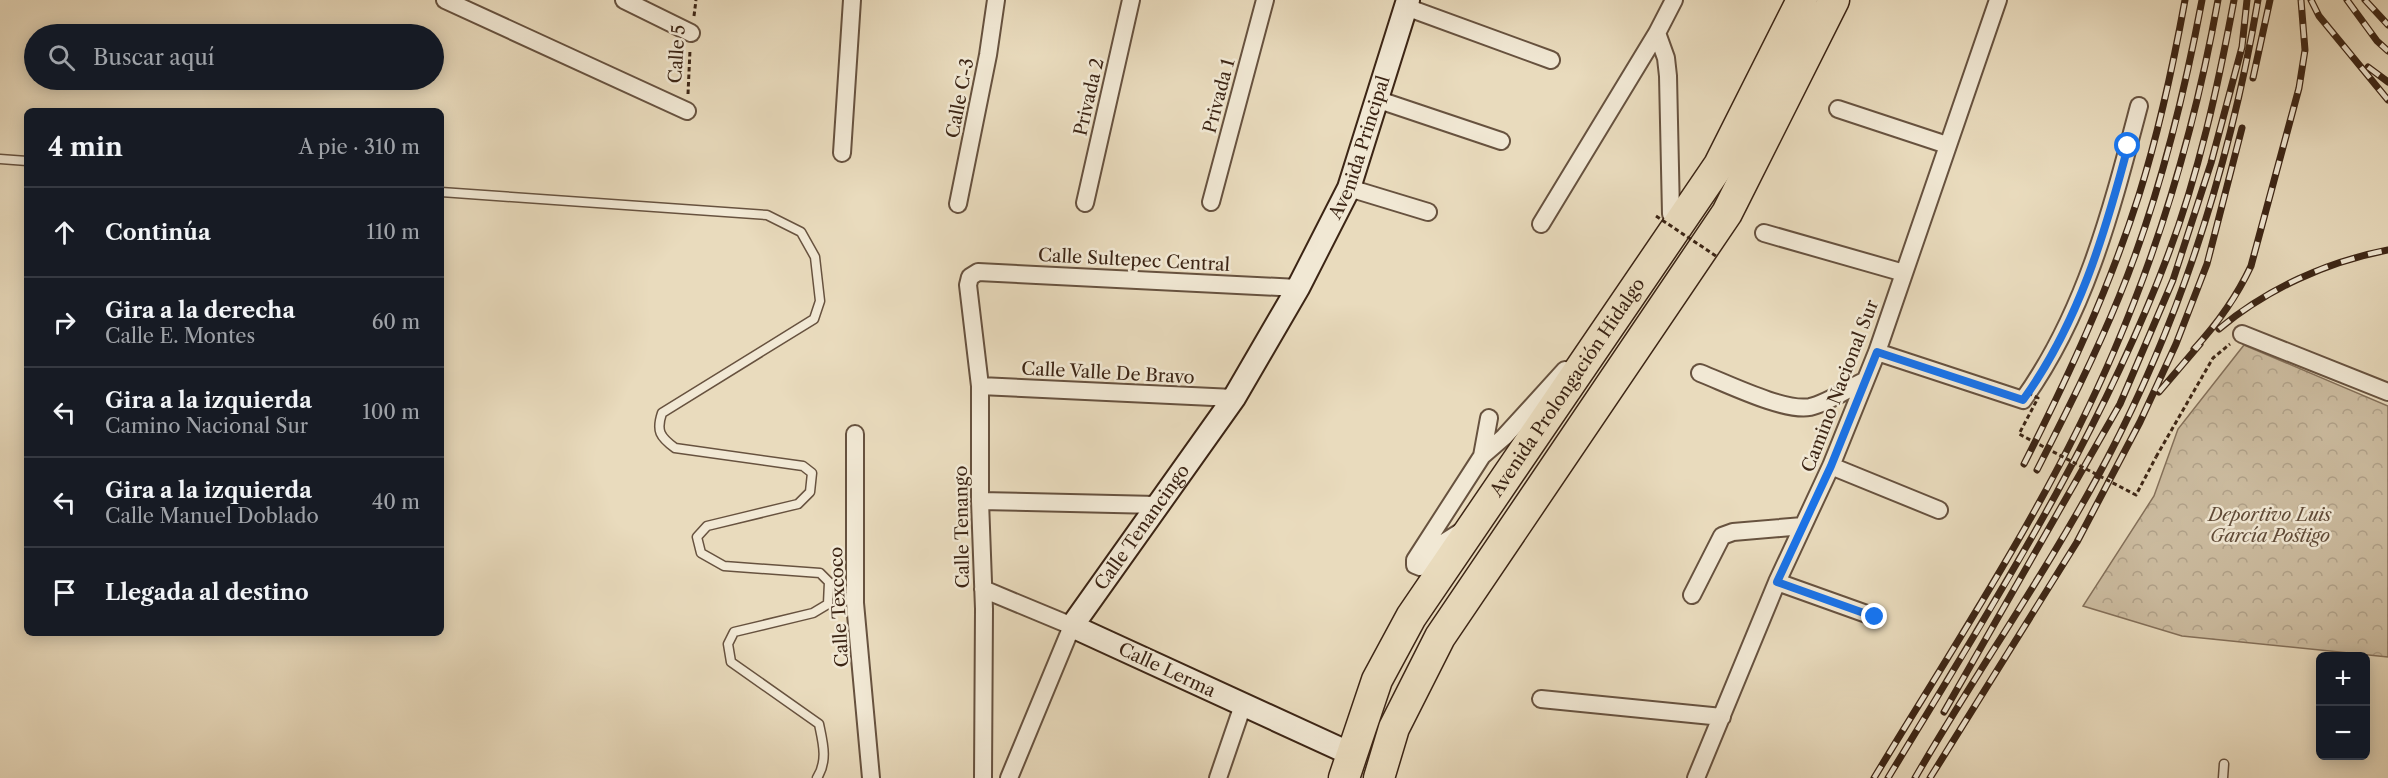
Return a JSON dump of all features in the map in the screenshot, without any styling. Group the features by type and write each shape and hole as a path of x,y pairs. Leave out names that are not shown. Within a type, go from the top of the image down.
{"highway":[{"name":"Avenida Prolongación Hidalgo","path":"1347,766 1377,680 1412,617 1719,165 1802,0"},
{"name":"Avenida Prolongación Hidalgo","path":"1379,778 1394,728 1440,637 1727,213 1834,0"},
{"path":"1377,680 1410,693"}],"street":[{"path":"446,0 687,111"},
{"path":"624,0 691,33"},
{"path":"842,153 852,0"},
{"name":"Calle C-3","path":"958,204 988,55 996,0"},
{"name":"Privada 2","path":"1085,203 1131,0"},
{"name":"Privada 1","path":"1211,202 1265,0"},
{"path":"1541,225 1658,33 1674,0"},
{"path":"1476,524 1443,543 1425,564 1420,567 1415,564 1415,560 1436,525 1482,456 1504,436 1569,366 1664,215 1712,151 1787,0"},
{"name":"Camino Nacional Sur","path":"1696,778 1777,582 1831,466 1877,352 1998,0"},
{"path":"1407,4 1551,60"},
{"name":"Avenida Principal","path":"1298,288 1348,189 1407,4"},
{"path":"1658,33 1666,58 1668,76 1664,215"},
{"path":"1376,99 1500,141"},
{"path":"1877,352 2023,400 2065,332 2092,267 2113,205 2139,106"},
{"path":"1838,109 1947,145"},
{"path":"1348,189 1428,212"},
{"path":"1764,233 1904,273"},
{"name":"Calle Sultepec Central","path":"970,277 978,272 1298,288"},
{"name":"Calle Tenango","path":"970,277 968,285 980,386 983,778"},
{"name":"Calle Tenancingo","path":"1009,778 1072,626 1234,398 1298,288"},
{"path":"2242,334 2388,392"},
{"path":"1700,373 1797,408 1811,407 1864,381"},
{"name":"Calle Valle De Bravo","path":"980,386 1234,398"},
{"path":"1482,456 1489,418"},
{"name":"Calle Texcoco","path":"855,434 855,603 871,778"},
{"path":"1831,466 1939,510"},
{"path":"980,501 1156,505"},
{"path":"1692,595 1722,536 1733,532 1803,526"},
{"path":"1777,582 1875,617"},
{"name":"Calle Lerma","path":"983,589 1072,626 1243,705 1347,766"},
{"path":"1541,699 1722,717"},
{"path":"1218,778 1243,705"}],"lane":[{"path":"0,159 24,161"},
{"path":"444,192 767,215 801,232 815,257 820,301 814,319 662,413 658,427 660,437 675,448 803,466 812,473 810,492 798,504 707,526 697,537 701,554 724,566 820,573 829,582 828,604 813,613 734,632 728,644 731,662 819,724 823,741 824,767 817,778"},
{"path":"2223,778 2224,764"}],"path":[{"name":"Calle 5","path":"687,111 691,33 696,0"},
{"path":"1664,215 1716,256"},
{"path":"2028,393 2038,398 2019,434 2136,495 2213,358 2242,334"}],"green space":[{"name":"Deportivo Luis García Postigo","path":"2244,345 2388,406 2388,657 2370,655 2370,652 2339,652 2182,636 2083,606 2154,496 2178,429"}],"railway":[{"path":"2024,464 2087,332 2127,230 2159,123 2185,0"},
{"path":"2037,470 2100,341 2146,225 2168,151 2202,0"},
{"path":"1874,778 2002,569 2089,407 2114,351 2148,265 2176,179 2199,91 2218,0"},
{"path":"1888,778 2040,523 2076,458 2140,324 2168,255 2189,193 2214,97 2234,0"},
{"path":"1944,712 2120,404 2173,280 2211,163 2242,47 2247,0"},
{"path":"1915,778 2085,500 2134,405 2181,293 2201,236 2234,119 2258,0"},
{"path":"2253,78 2270,0"},
{"path":"2194,349 2226,310 2251,266 2299,88 2305,50 2301,0"},
{"path":"2311,0 2319,16 2388,100"},
{"path":"2347,0 2377,41 2388,51"},
{"path":"2365,0 2388,25"},
{"path":"2368,67 2388,82"},
{"path":"1930,778 2077,542 2140,422 2176,344 2207,264 2242,128"},
{"path":"2219,329 2257,301 2298,279 2342,262 2388,250"},
{"path":"2159,392 2200,344"}],"route":[{"path":"1875,617 1777,582 1831,466 1877,352 2023,400 2065,332 2092,267 2113,205 2128,146"}]}
